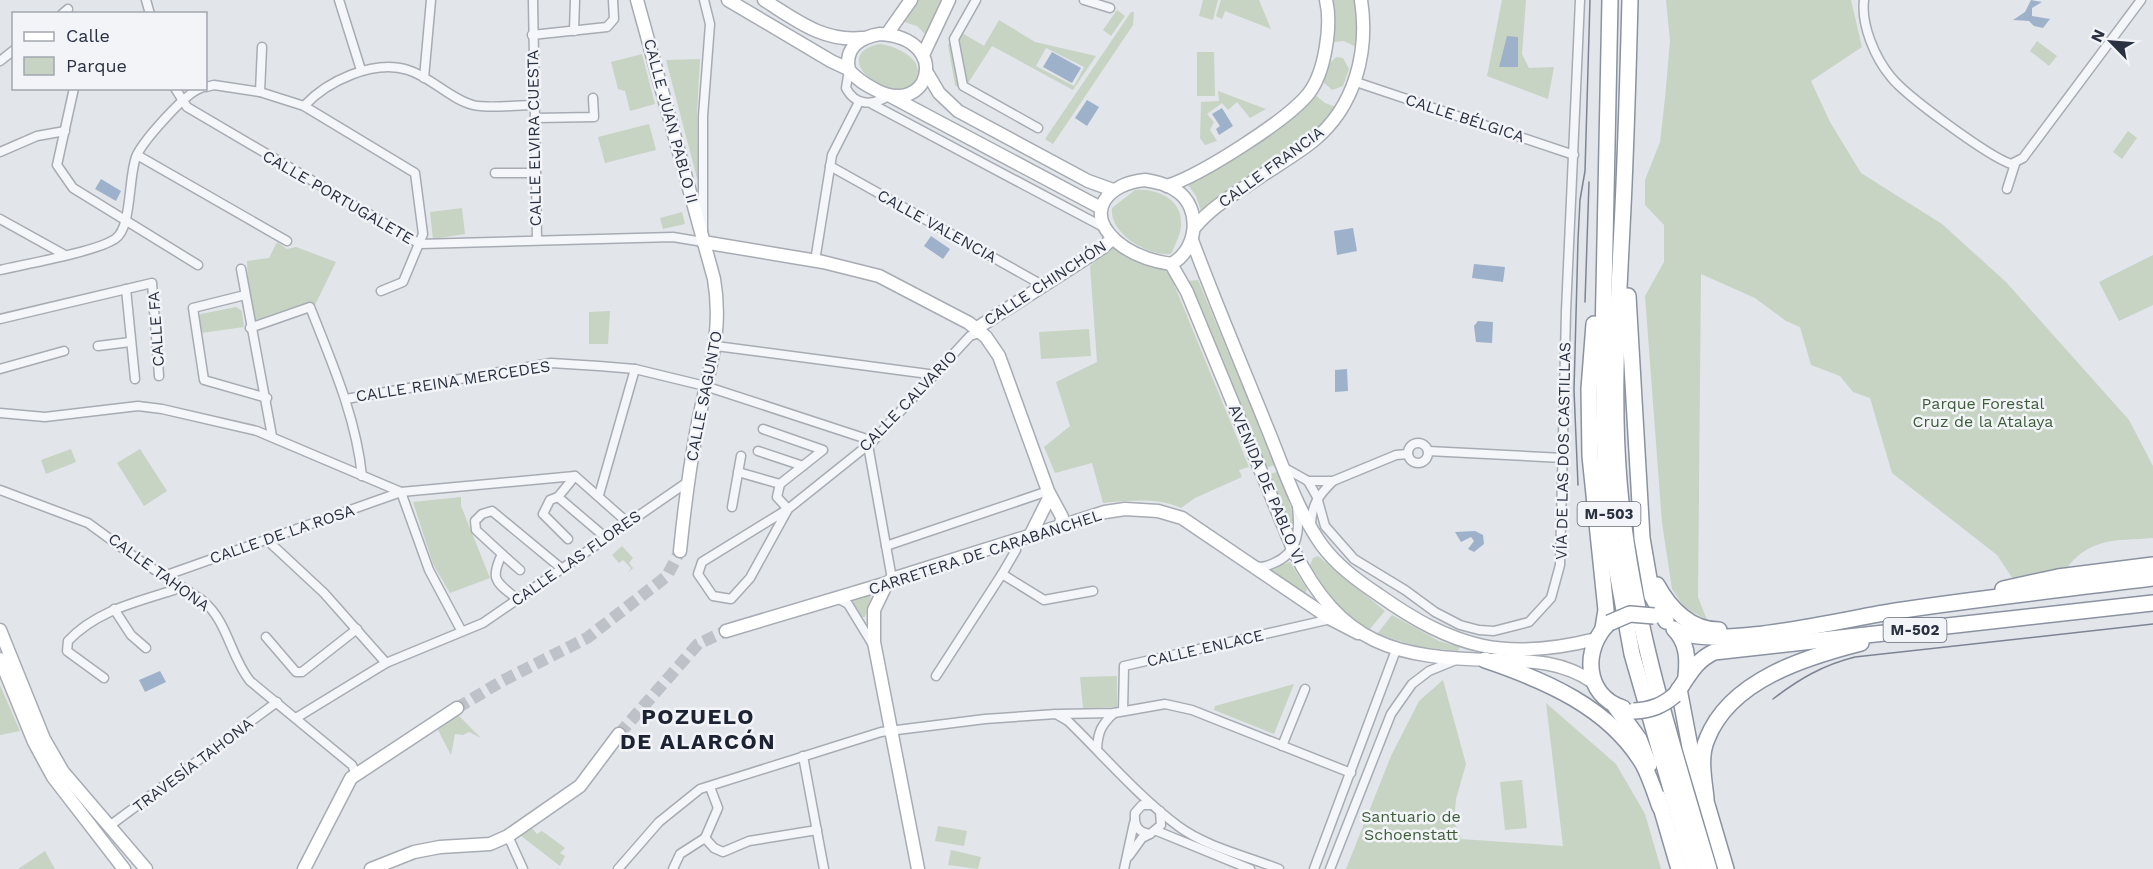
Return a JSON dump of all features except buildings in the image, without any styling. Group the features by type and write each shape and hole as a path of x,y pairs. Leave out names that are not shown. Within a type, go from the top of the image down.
{"highway":[{"name":"M-503","path":"1610,0 1602,409 1611,539 1632,654 1694,869"},
{"name":"M-503","path":"1630,0 1616,409 1625,532 1647,651 1709,869"},
{"name":"M-503","path":"1602,630 1606,610 1590,456 1588,389 1606,148"},
{"name":"M-503","path":"1625,164 1629,331 1644,550 1652,596 1665,623"},
{"name":"M-503","path":"1644,550 1653,577 1665,600 1680,615 1697,626 1714,630 1773,632"},
{"name":"M-502","path":"1897,611 2058,577 2153,565"},
{"name":"M-502","path":"1602,630 1630,614 1665,623 1691,637 1711,638 1773,632 1897,611 2153,578"},
{"name":"M-502","path":"1615,706 1634,711 1656,708 1680,687 1702,658 1729,649 2153,603"},
{"name":"M-502","path":"1706,798 1702,764 1705,748 1720,715 1737,697 1786,666 1861,644 1994,622"},
{"path":"1665,623 1684,645 1688,660 1680,687 1683,719 1726,869"},
{"path":"1602,630 1590,652 1593,681 1602,696 1615,706 1639,739 1680,869"},
{"path":"1485,660 1535,677 1571,696 1602,719 1626,742 1643,764 1660,807"}],"street":[{"path":"339,0 361,70"},
{"path":"424,78 431,0"},
{"name":"CALLE ELVIRA CUESTA","path":"533,0 537,240"},
{"path":"574,31 575,0"},
{"path":"532,35 607,27 614,18 613,0"},
{"name":"CALLE JUAN PABLO II","path":"637,0 703,242"},
{"path":"704,0 710,24 703,116 703,242 815,261 879,276 974,330 999,356 1048,495 1052,518 1061,526"},
{"path":"728,0 831,61 849,69 860,81 1101,208"},
{"path":"764,0 813,30 833,38 862,38 887,34 907,40 923,55 926,70 939,93 958,111 1088,181 1113,190"},
{"path":"887,34 911,0"},
{"path":"923,55 949,0"},
{"path":"976,0 954,39 963,86 1038,128"},
{"path":"1084,0 1110,8"},
{"name":"CALLE FRANCIA","path":"1167,186 1197,173 1216,161 1288,113 1310,92 1328,36 1326,0"},
{"name":"CALLE FRANCIA","path":"1195,227 1209,211 1313,140 1334,120 1356,82 1365,28 1361,0"},
{"name":"VÍA DE LAS DOS CASTILLAS","path":"1283,467 1308,482 1317,497 1325,526 1354,559 1448,619 1479,630 1494,631 1529,622 1551,598 1560,565 1566,311 1580,0"},
{"path":"1864,0 1868,34 1891,77 1948,124 1996,157 2015,164"},
{"path":"2007,189 2015,164 2023,158 2141,0"},
{"path":"862,38 850,53 846,88 859,102 872,104 1110,233 1145,258 1171,264 1179,260 1192,240 1195,227 1186,201 1167,186 1145,180 1134,181 1113,190 1103,200 1101,208 1110,233"},
{"path":"260,92 262,47"},
{"path":"0,61 12,52"},
{"path":"304,106 311,98 361,70 388,66 408,70 474,106 533,105"},
{"path":"872,104 891,96 906,96 916,91 926,70"},
{"name":"CALLE BÉLGICA","path":"1356,82 1574,155"},
{"path":"207,87 214,85 260,92 304,106 415,173 423,234 404,282 381,291"},
{"path":"74,90 57,165 72,188 198,265"},
{"name":"CALLE PORTUGALETE","path":"177,90 187,107 420,244 673,237 703,242"},
{"path":"0,270 65,255 114,240 127,223 129,188 137,155 182,100 198,90"},
{"path":"535,118 594,117 593,98"},
{"path":"815,261 830,166 838,139 859,102"},
{"path":"0,152 37,136 65,131"},
{"path":"137,155 287,241"},
{"name":"CALLE VALENCIA","path":"830,166 1044,286"},
{"path":"495,173 536,173"},
{"path":"0,219 65,255"},
{"name":"CALLE CHINCHÓN","path":"974,330 1044,286 1110,233"},
{"name":"AVENIDA DE PABLO VI","path":"1192,240 1295,500 1311,529 1340,566 1362,584 1427,626 1463,641 1488,647 1528,650 1556,649 1602,630"},
{"name":"CALLE SAGUNTO","path":"680,551 705,386 716,346 719,309 714,279 703,242"},
{"name":"AVENIDA DE PABLO VI","path":"1171,264 1187,292 1293,549 1314,587 1358,633 1396,650 1460,659 1548,662 1564,666 1593,681"},
{"path":"241,270 250,328 267,398 272,436"},
{"name":"CALLE FA","path":"126,289 152,283 159,376"},
{"path":"0,319 126,289 135,379"},
{"path":"245,296 193,308 204,380 267,398"},
{"path":"250,328 310,307 346,399 356,435 362,476"},
{"name":"CALLE CALVARIO","path":"788,509 750,578 731,599 713,596 698,574 702,562 788,509 871,443 936,375 974,330"},
{"path":"98,346 130,342"},
{"path":"716,346 936,375"},
{"path":"0,369 64,351"},
{"name":"CALLE REINA MERCEDES","path":"346,399 551,363 635,369 705,386 871,443"},
{"path":"599,495 635,369"},
{"path":"0,413 45,417 152,407 272,436 401,492 575,476 627,522"},
{"path":"763,429 823,450 780,484 777,497 788,509"},
{"path":"1418,442 1425,445 1428,451 1425,460 1419,463 1413,462 1408,454 1409,447 1418,442"},
{"path":"871,443 890,581 878,597 874,610 875,648 893,730 918,869"},
{"path":"1428,451 1563,458"},
{"path":"758,452 803,466"},
{"path":"1308,482 1333,481 1396,455 1408,454"},
{"path":"732,507 741,456"},
{"path":"738,472 780,484"},
{"path":"568,539 543,514 550,500 558,497 575,476"},
{"name":"CALLE LAS FLORES","path":"296,718 386,663 461,630 483,623 689,481"},
{"path":"1311,529 1311,511 1317,497 1333,481"},
{"name":"CALLE TAHONA","path":"0,490 88,523 212,608 241,670 250,681 352,765 356,774"},
{"path":"401,492 429,570 461,630"},
{"name":"CALLE DE LA ROSA","path":"164,576 401,492"},
{"path":"1030,536 1048,495"},
{"path":"886,546 1048,495"},
{"path":"558,497 605,537"},
{"path":"1241,560 1260,568 1287,556 1293,549 1298,536 1295,500"},
{"name":"CARRETERA DE CARABANCHEL","path":"726,631 839,599 1105,512 1125,509 1158,511 1182,518 1331,619 1358,633"},
{"path":"520,570 481,536 474,525 476,518 489,511 495,513 561,568"},
{"path":"266,539 324,593 386,663"},
{"path":"936,676 1002,574 1016,550 1016,541"},
{"path":"502,554 494,577 496,582 517,599"},
{"path":"1002,574 1044,600 1093,591"},
{"path":"104,678 67,651 66,646 75,633 114,609 174,590"},
{"path":"839,599 848,603 875,648"},
{"path":"114,609 131,635 146,648"},
{"name":"CALLE ENLACE","path":"1118,712 1124,666 1331,619"},
{"path":"266,637 296,672 302,672 357,629"},
{"path":"0,630 44,739 63,772 146,869"},
{"path":"1314,869 1396,650"},
{"path":"0,659 34,742 53,777 124,869"},
{"path":"1329,869 1391,714 1412,684 1429,670 1460,659"},
{"path":"1281,746 1305,689"},
{"name":"TRAVESÍA TAHONA","path":"108,827 277,702"},
{"path":"618,869 659,822 693,794 803,756 893,730 1056,714 1118,712 1165,704 1183,708 1351,773"},
{"path":"304,869 348,783 356,774 457,708"},
{"path":"1097,749 1098,732 1102,724 1118,712"},
{"path":"1056,714 1068,721 1152,805 1178,826 1199,838 1279,869"},
{"path":"370,869 414,852 440,847 459,848 490,844 512,834 580,786 619,734"},
{"path":"803,756 824,869"},
{"path":"673,869 680,854 705,838 718,808 710,787"},
{"path":"1125,867 1135,813 1142,806 1152,805"},
{"path":"1125,867 1142,838 1153,832 1163,818 1160,811"},
{"path":"1134,823 1137,829 1153,832 1250,869"},
{"path":"705,838 714,848 723,852 749,841 817,830"},
{"path":"512,834 523,869"}],"green space":[{"path":"918,0 946,0 927,36 917,26 904,22"},
{"path":"1203,0 1218,0 1213,20 1199,16"},
{"path":"1221,0 1259,0 1271,29 1225,11 1222,19 1216,16"},
{"path":"1332,0 1355,0 1360,24 1358,48 1344,41 1334,42"},
{"path":"1502,0 1526,0 1522,54 1529,68 1554,67 1548,99 1487,76"},
{"name":"Parque Forestal Cruz de la Atalaya","path":"1666,0 1851,0 1862,47 1811,81 1830,122 1861,173 1942,224 2006,282 2129,420 2153,466 2153,538 2104,543 2084,552 2065,570 2013,579 1997,555 1892,473 1870,398 1853,392 1840,376 1811,365 1800,327 1786,321 1755,298 1701,274 1698,597 1707,620 1684,607 1672,589 1662,523 1645,296 1664,262 1664,225 1645,205 1645,180 1660,142 1670,41"},
{"path":"1117,10 1125,16 1111,36 1103,30"},
{"path":"1131,12 1134,12 1133,25 1053,144 1045,139"},
{"path":"999,20 1035,42 1096,56 1073,90 992,46 963,91 955,85 948,45 957,30 984,46","holes":["1046,48 1084,67 1074,86 1036,66"]},
{"path":"2037,41 2057,56 2049,66 2030,51"},
{"path":"879,44 896,48 916,64 918,71 916,79 909,87 897,89 885,87 865,74 860,65 860,57 866,49"},
{"path":"1197,52 1214,52 1215,96 1197,96"},
{"path":"642,54 655,104 630,111 625,91 618,89 611,62"},
{"path":"1336,57 1343,58 1349,69 1343,86 1332,90 1322,81 1327,66"},
{"path":"700,59 697,114 698,182 666,60"},
{"path":"1218,91 1266,109 1250,118 1237,102 1228,110 1222,103 1207,114 1214,122 1210,130 1217,141 1205,145 1200,138 1201,102 1219,101"},
{"path":"1314,94 1325,103 1336,107 1324,122 1292,150 1201,211 1196,196 1188,185 1246,149"},
{"path":"649,124 656,150 605,163 598,137"},
{"path":"2128,131 2137,138 2122,159 2113,152"},
{"path":"1135,190 1158,193 1172,201 1177,207 1181,226 1171,254 1162,254 1141,247 1123,235 1117,226 1112,208"},
{"path":"462,208 465,234 433,239 430,212"},
{"path":"682,212 685,224 663,229 660,218"},
{"path":"277,242 287,249 296,247 336,262 315,305 255,324 246,286 248,283 247,261 269,258"},
{"path":"1116,244 1162,267 1171,277 1249,467 1239,470 1242,477 1195,498 1181,508 1152,501 1103,503 1092,463 1055,473 1044,447 1070,426 1056,382 1097,362 1090,266"},
{"path":"2153,255 2153,305 2119,321 2099,282"},
{"path":"1198,280 1275,465 1265,468 1188,281"},
{"path":"236,307 242,311 244,327 201,333 197,319 201,314"},
{"path":"610,311 608,344 589,344 589,312"},
{"path":"1089,329 1091,356 1041,359 1039,332"},
{"path":"71,449 76,462 46,474 41,460"},
{"path":"140,449 167,491 144,506 117,463"},
{"path":"1279,471 1294,518 1296,540 1268,475"},
{"path":"461,497 461,506 490,578 450,593 433,564 413,502"},
{"path":"622,546 633,558 629,563 633,568 628,573 631,568 623,560 619,563 612,555"},
{"path":"1318,556 1385,611 1369,630 1336,607 1310,565 1313,558"},
{"path":"1290,562 1307,589 1305,594 1268,570"},
{"path":"868,594 871,597 865,617 861,617 852,602 853,598"},
{"path":"1392,615 1439,641 1460,647 1458,651 1420,647 1377,634"},
{"path":"1117,676 1117,707 1083,708 1080,677"},
{"name":"Santuario de Schoenstatt","path":"1443,680 1466,764 1456,799 1454,821 1461,839 1563,846 1546,703 1616,764 1645,814 1661,869 1346,869 1391,756 1419,701"},
{"path":"1294,684 1274,734 1214,710 1215,706"},
{"path":"0,685 20,731 0,735"},
{"path":"458,715 481,738 469,732 463,735 455,734 451,755 438,730"},
{"path":"1522,780 1527,828 1505,830 1500,782"},
{"path":"530,826 537,834 542,831 565,848 560,853 565,856 560,866 520,835"},
{"path":"938,826 967,831 964,846 935,841"},
{"path":"951,850 981,857 978,869 948,865"},
{"path":"45,851 55,869 18,869"}],"water":[{"path":"2031,0 2042,2 2032,8 2032,16 2050,19 2043,28 2034,26 2029,21 2013,20 2025,12"},
{"path":"1507,36 1518,37 1518,67 1499,67"},
{"path":"1052,52 1081,68 1072,83 1043,67"},
{"path":"1087,100 1099,107 1087,126 1075,118"},
{"path":"1222,108 1233,126 1219,135 1216,129 1220,126 1212,114"},
{"path":"101,179 121,191 116,201 95,189"},
{"path":"1353,228 1357,251 1337,255 1334,231"},
{"path":"931,236 950,249 943,259 924,246"},
{"path":"1474,264 1505,267 1503,282 1472,278"},
{"path":"1478,321 1493,322 1492,343 1476,342 1474,326"},
{"path":"1347,369 1348,391 1335,392 1335,370"},
{"path":"1475,531 1483,535 1484,544 1474,552 1468,549 1474,541 1471,537 1461,542 1455,532"},
{"path":"160,671 166,682 145,692 139,680"}],"tunnel":[{"path":"457,708 502,681 587,638 667,576 680,551"},
{"path":"619,734 698,644 726,631"}],"tram line":[{"path":"1578,485 1574,390 1578,240 1580,200 1585,171 1590,0"},
{"path":"1585,302 1589,182"},
{"path":"1773,699 1812,674 1832,664 1855,657 2153,624"}],"district":[{"name":"POZUELO DE ALARCÓN","path":"698,728"}]}
